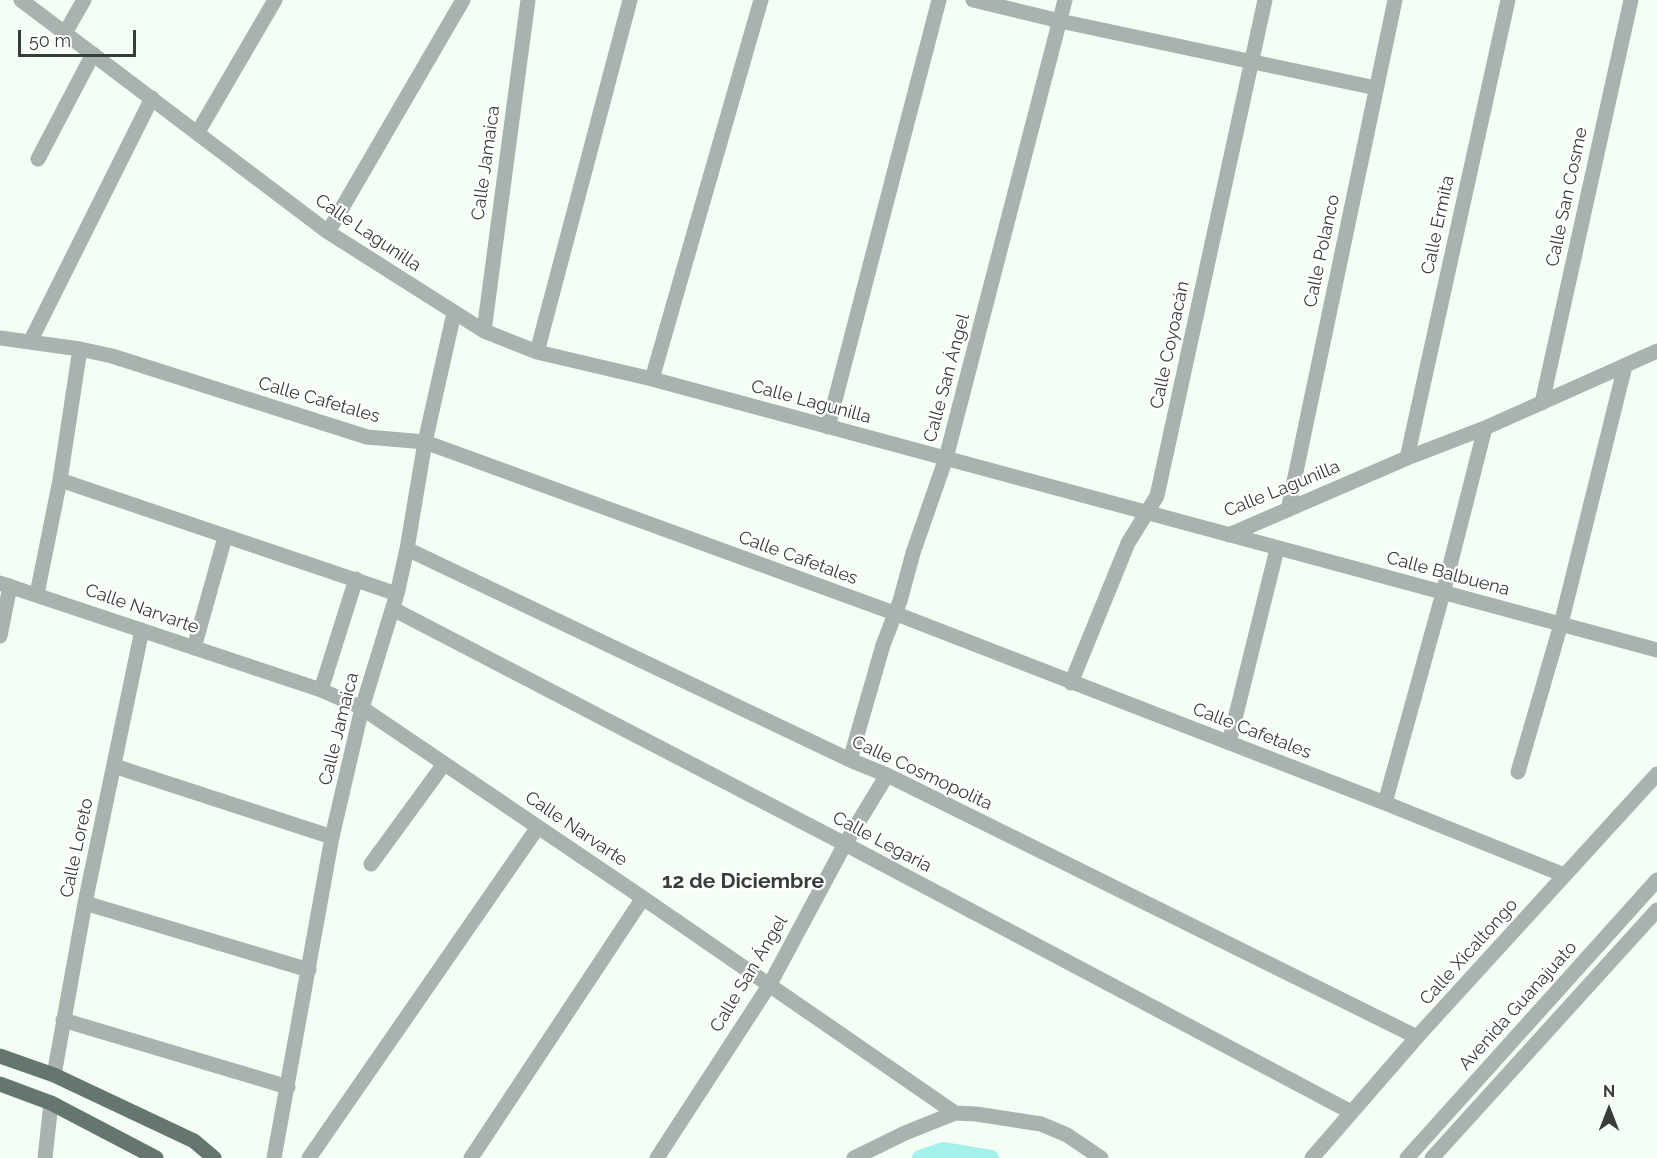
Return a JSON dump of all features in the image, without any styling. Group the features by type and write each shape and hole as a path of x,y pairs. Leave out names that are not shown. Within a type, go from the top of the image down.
{"main road":[{"path":"0,1056 54,1075 194,1141 214,1158"},
{"path":"0,1084 51,1103 156,1158"}],"street":[{"name":"Calle Lagunilla","path":"21,0 328,232 483,331 537,352 651,379 1229,535 1407,458 1485,428 1657,351"},
{"path":"65,33 84,0"},
{"path":"198,132 274,0"},
{"path":"328,232 463,0"},
{"name":"Calle Jamaica","path":"483,331 528,0"},
{"path":"537,352 630,0"},
{"path":"651,379 761,0"},
{"path":"828,427 939,0"},
{"path":"973,0 1060,21 1376,88"},
{"name":"Calle San Ángel","path":"850,760 883,645 900,601 913,553 945,458 1065,0"},
{"name":"Calle Coyoacán","path":"1071,683 1128,543 1157,496 1265,0"},
{"name":"Calle Polanco","path":"1288,510 1395,0"},
{"name":"Calle Ermita","path":"1407,458 1508,0"},
{"name":"Calle San Cosme","path":"1542,403 1631,0"},
{"path":"38,159 93,54"},
{"path":"30,342 152,98"},
{"name":"Calle Jamaica","path":"274,1158 332,837 362,708 395,601 407,549 425,442 454,313"},
{"name":"Calle Cafetales","path":"0,338 80,349 112,356 367,437 425,442 894,613 1385,803 1564,875"},
{"path":"37,594 60,480 80,349"},
{"path":"1518,772 1561,624 1625,366"},
{"path":"1385,803 1443,593 1485,428"},
{"name":"Calle Legaria","path":"60,480 356,579 845,844 1351,1112"},
{"name":"Calle Balbuena","path":"1229,535 1657,650"},
{"path":"194,648 225,537"},
{"name":"Calle Cosmopolita","path":"407,549 887,776 1417,1037"},
{"path":"1229,743 1277,549"},
{"path":"321,690 356,579"},
{"path":"0,636 5,584"},
{"name":"Calle Narvarte","path":"5,584 321,690 362,708 770,984 955,1113"},
{"name":"Calle Loreto","path":"54,1075 85,903 142,630"},
{"path":"371,864 444,764"},
{"path":"114,766 332,837"},
{"name":"Calle Xicaltongo","path":"1312,1158 1417,1037 1657,774"},
{"name":"Calle San Ángel","path":"657,1158 770,984 845,844 887,776"},
{"path":"309,1158 538,827"},
{"name":"Avenida Guanajuato","path":"1407,1158 1657,880"},
{"path":"471,1158 643,898"},
{"path":"85,903 309,970"},
{"path":"1432,1158 1657,910"},
{"path":"63,1020 288,1087"},
{"path":"45,1158 51,1103"},
{"path":"854,1158 905,1133 955,1113 1041,1124 1067,1135 1101,1158"}],"waterway":[{"path":"920,1158 943,1150 991,1158"}],"district":[{"name":"12 de Diciembre","path":"743,882"}]}
